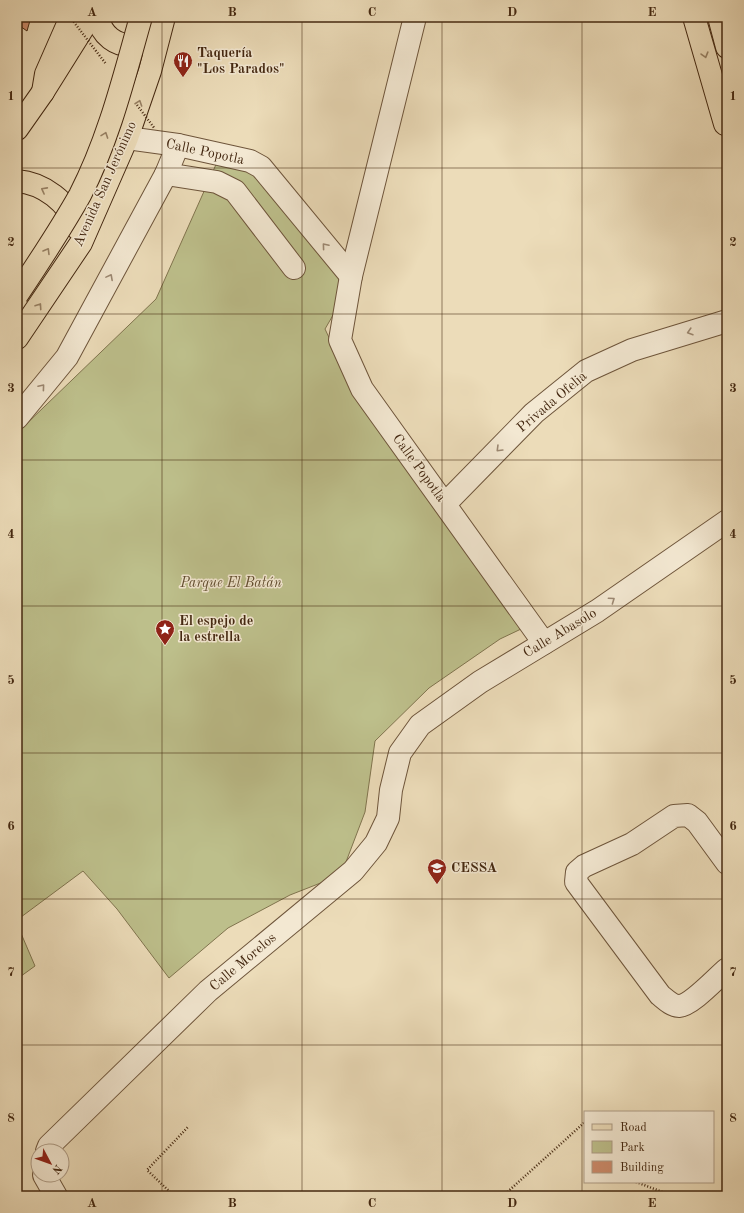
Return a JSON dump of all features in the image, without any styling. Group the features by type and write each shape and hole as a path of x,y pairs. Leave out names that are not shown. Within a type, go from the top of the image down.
{"main road":[{"path":"43,92 46,74 71,17"},
{"path":"17,130 43,92 90,17"},
{"path":"98,17 100,28 115,43 136,45 154,34 164,17"},
{"path":"17,295 58,232 80,194 115,108 141,17"},
{"name":"Avenida San Jerónimo","path":"17,338 81,243 127,138 150,71 164,17"},
{"path":"694,17 727,131"},
{"path":"719,17 727,47"},
{"path":"17,181 26,182 46,190 63,204 75,222 81,243"}],"street":[{"name":"Calle Popotla","path":"415,17 351,276 340,340 362,389 544,643"},
{"name":"Calle Popotla","path":"127,138 178,145 250,161 261,167 351,276"},
{"path":"17,418 67,357 166,174 178,145"},
{"path":"166,174 217,182 235,191 294,268"},
{"name":"Privada Ofelia","path":"445,504 534,413 586,371 632,350 727,321"},
{"name":"Calle Abasolo","path":"400,753 420,725 480,682 597,611 727,521"},
{"name":"Calle Morelos","path":"52,1143 208,991 354,871 376,843 388,818 400,753"},
{"path":"727,863 697,822 688,815 674,816 632,844 584,866 577,872 576,882 660,995 670,1003 679,1006 689,1002 727,969"},
{"path":"49,1183 56,1196"}],"path":[{"path":"503,1196 584,1123"},
{"path":"165,1196 170,1192 147,1170 188,1127"},
{"path":"639,1183 673,1196"}],"green space":[{"name":"Parque El Batán","path":"218,160 257,165 341,267 347,291 325,329 354,391 540,620 500,639 429,688 375,741 365,812 341,875 290,895 228,928 169,978 117,909 83,871 17,920 17,433 156,299"},
{"path":"17,924 35,966 17,979"}],"building":[{"path":"17,17 31,17 27,31 17,24"}],"place":[{"name":"Taquería \"Los Parados\"","path":"183,78"},
{"name":"El espejo de la estrella","path":"165,646"},
{"name":"CESSA","path":"437,885"}]}
